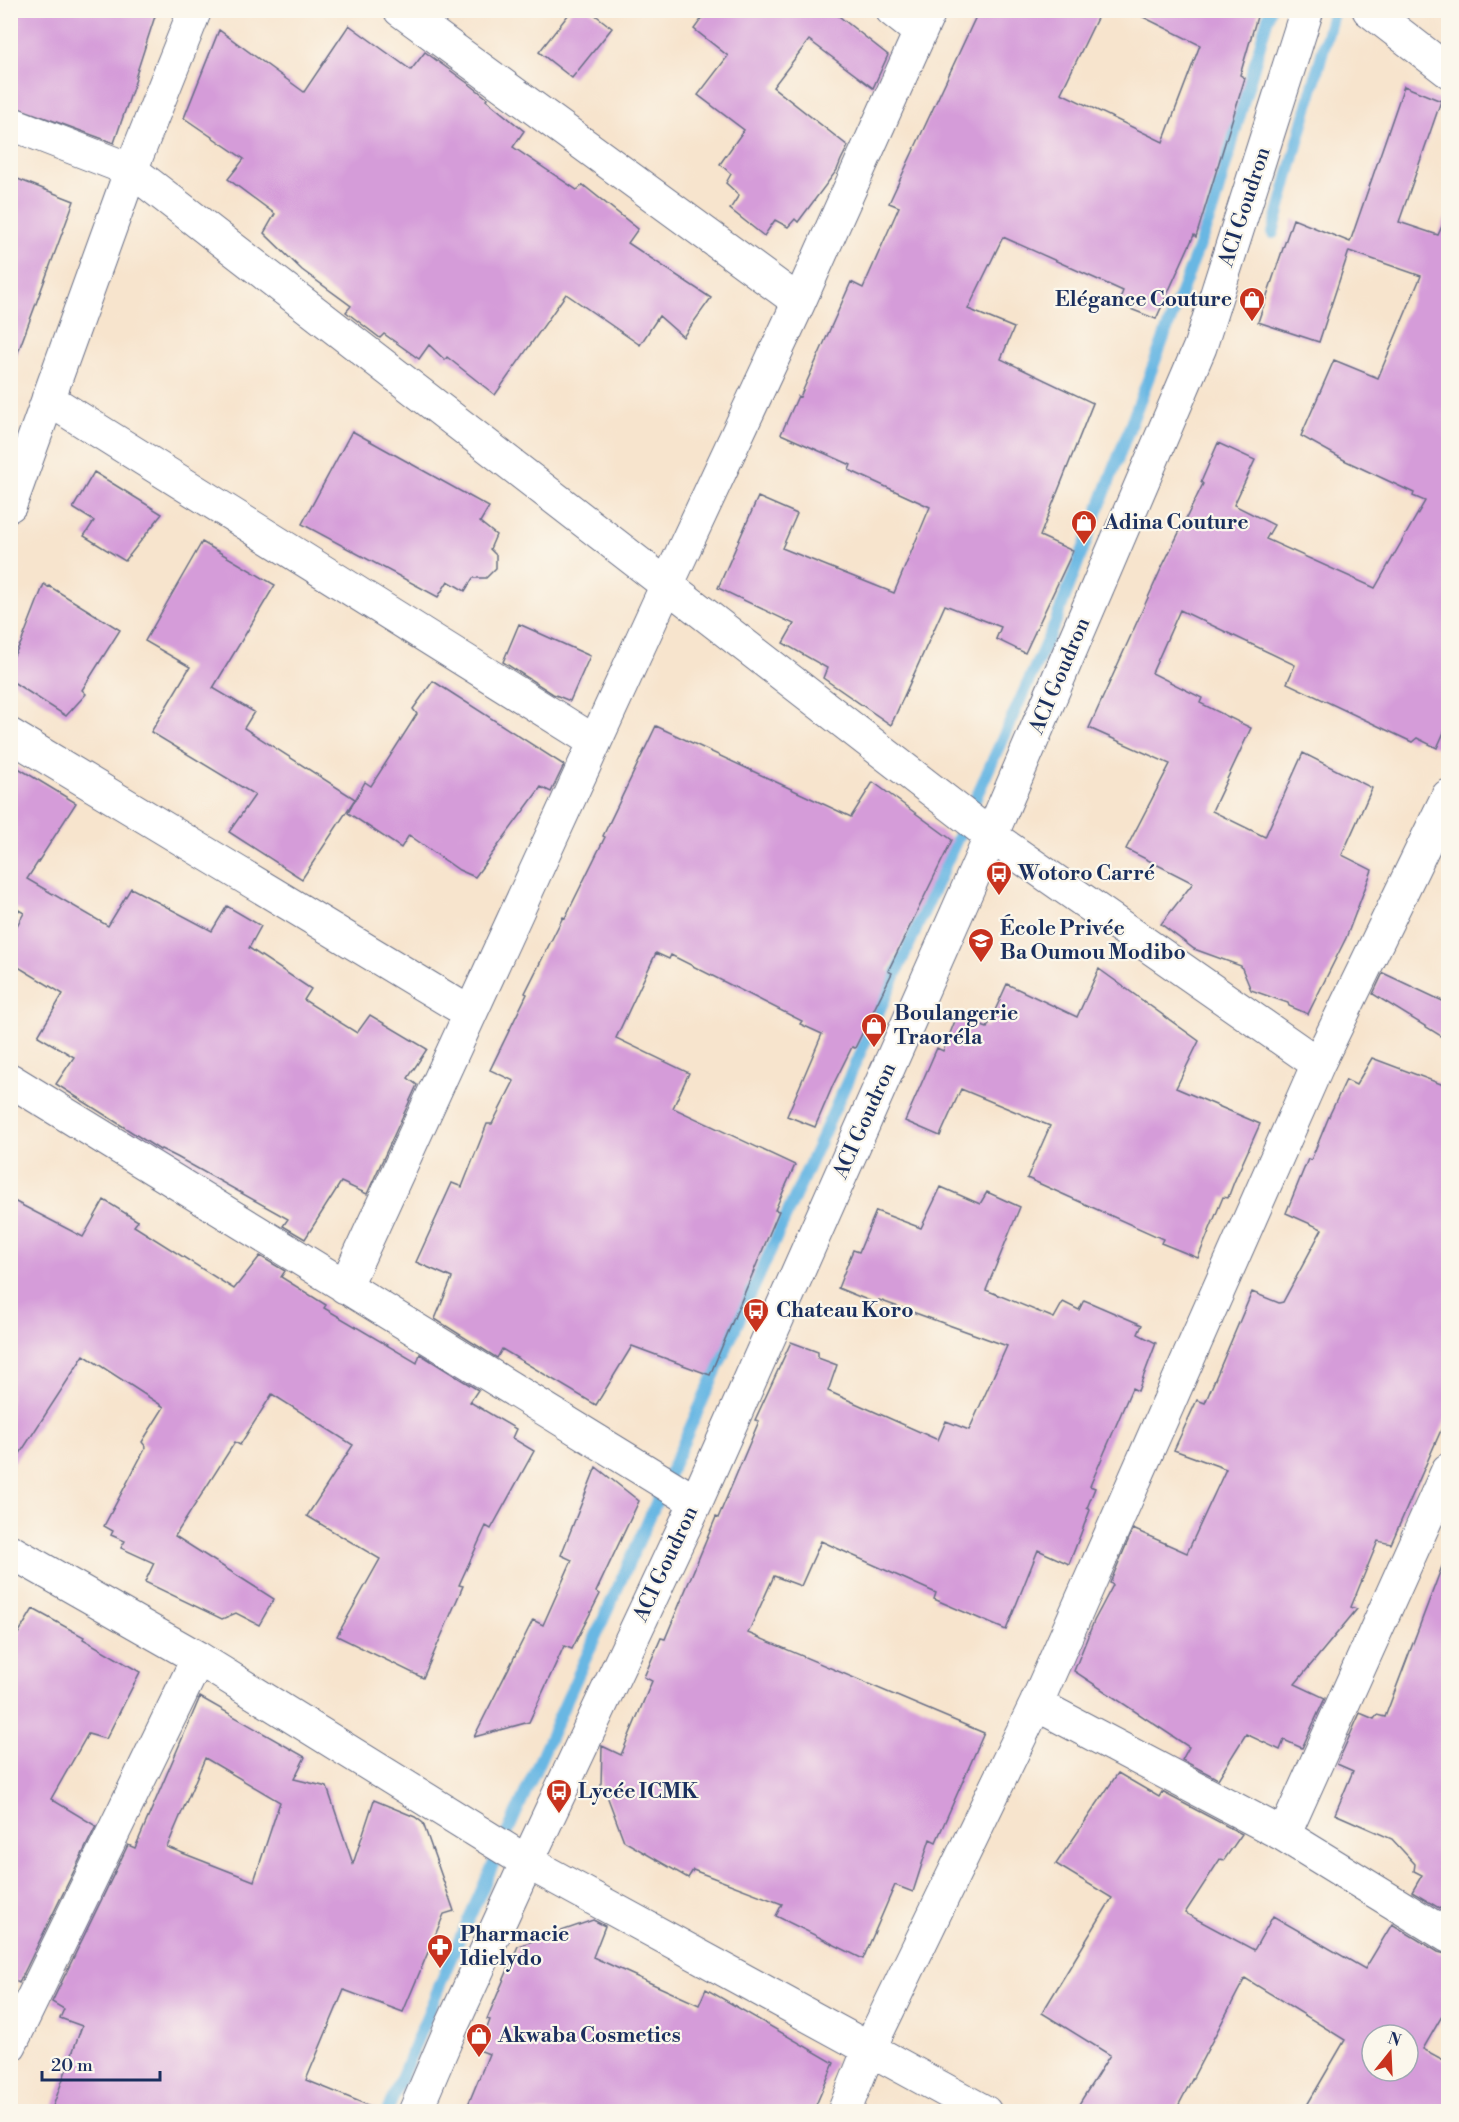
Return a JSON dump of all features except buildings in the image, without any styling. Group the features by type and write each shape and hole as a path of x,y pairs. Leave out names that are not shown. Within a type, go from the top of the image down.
{"street":[{"path":"10,505 131,170 195,10"},
{"path":"400,10 799,302"},
{"path":"345,1287 799,302 925,21 892,10"},
{"name":"ACI Goudron","path":"415,2112 527,1862 696,1502 992,836 1200,347 1307,10"},
{"path":"1369,10 1449,71"},
{"path":"10,123 131,170 992,836 1318,1064"},
{"path":"48,399 595,742"},
{"path":"10,735 471,1013"},
{"path":"844,2112 870,2047 1036,1704 1318,1064 1449,796"},
{"path":"10,1080 696,1502"},
{"path":"1284,1835 1449,1470"},
{"path":"10,1551 198,1658 527,1862 870,2047 985,2112"},
{"path":"13,2029 198,1658"},
{"path":"1036,1704 1284,1835 1449,1936"}],"waterway":[{"path":"387,2112 449,1963 569,1695 1055,623 1213,209 1270,10"},
{"path":"1273,233 1334,10"}],"place":[{"name":"Elégance Couture","path":"1252,323"},
{"name":"Adina Couture","path":"1084,546"},
{"name":"Wotoro Carré","path":"999,897"},
{"name":"École Privée Ba Oumou Modibo","path":"981,964"},
{"name":"Boulangerie Traoréla","path":"874,1049"},
{"name":"Chateau Koro","path":"756,1334"},
{"name":"Lycée ICMK","path":"559,1815"},
{"name":"Pharmacie Idielydo","path":"440,1970"},
{"name":"Akwaba Cosmetics","path":"479,2059"}]}
